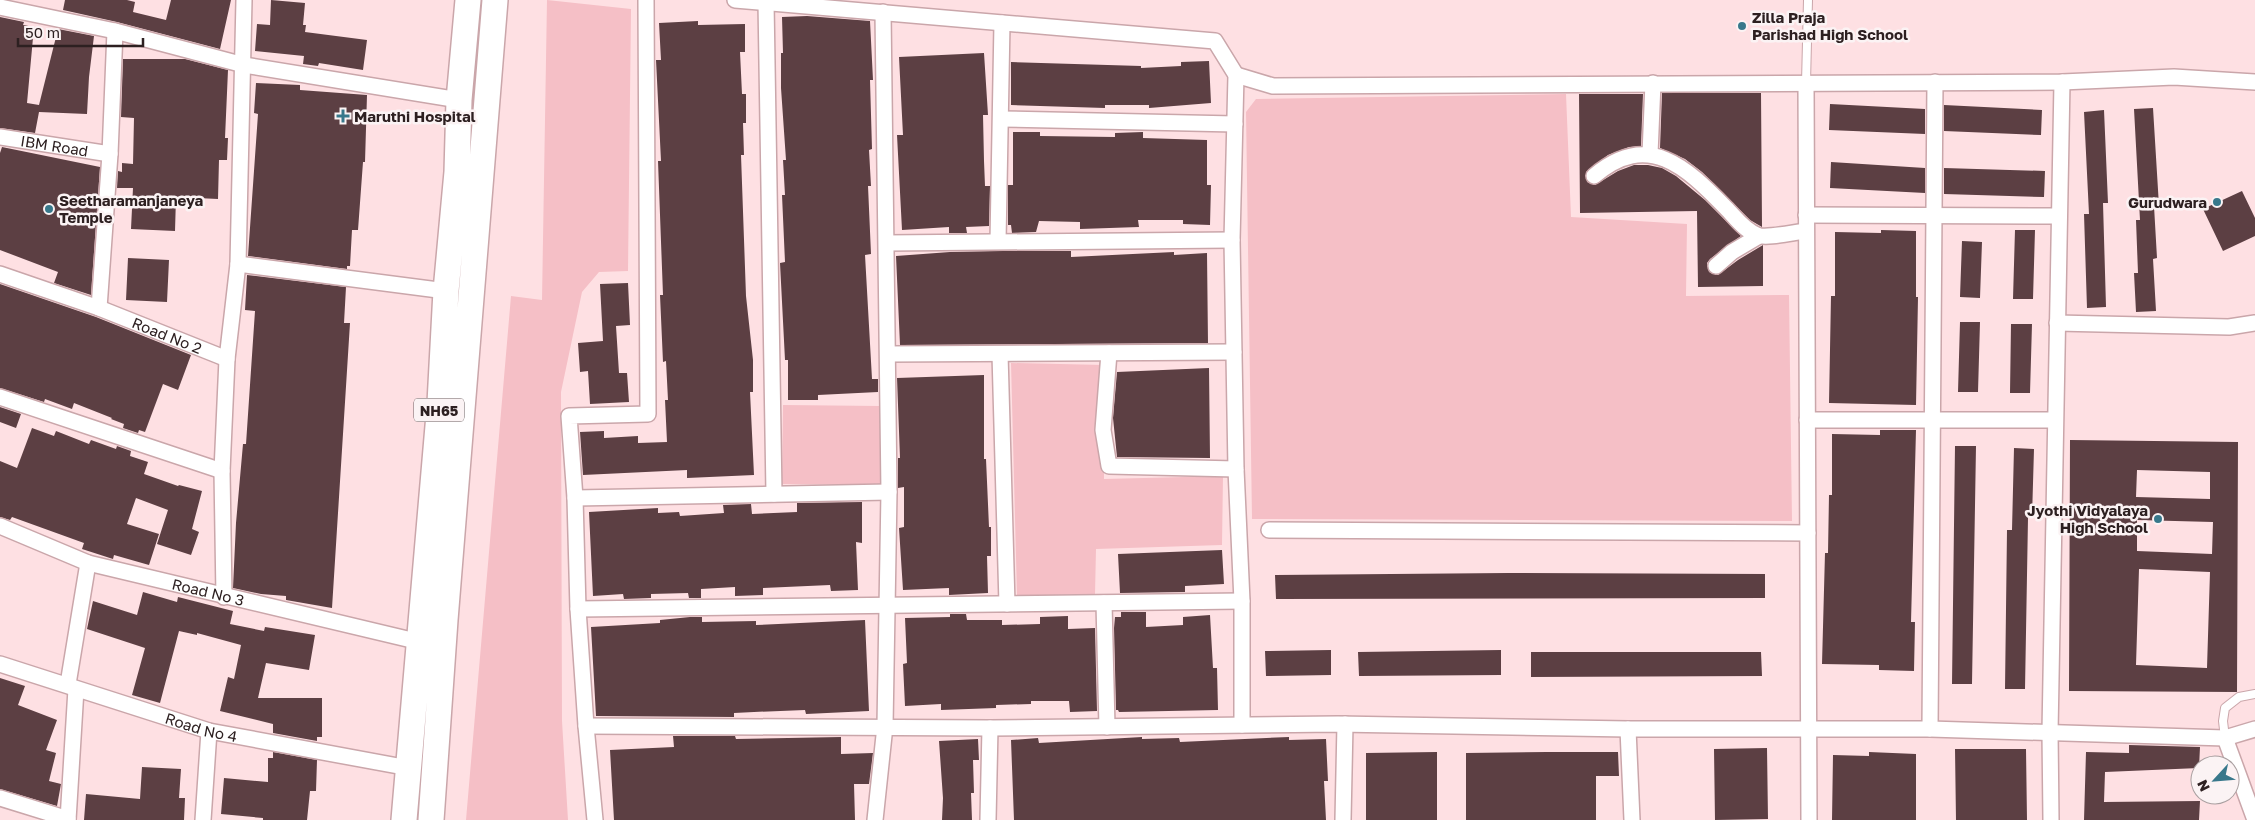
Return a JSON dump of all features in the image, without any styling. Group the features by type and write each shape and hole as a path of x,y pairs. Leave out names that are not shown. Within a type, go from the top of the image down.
{"highway":[{"name":"NH65","path":"451,404 446,291 457,172 459,100 468,0"},
{"name":"NH65","path":"431,820 451,404 496,0"},
{"name":"NH65","path":"404,820 420,642 448,447"}],"street":[{"path":"224,597 222,471 227,360 238,264 244,0"},
{"path":"595,820 578,609 575,498 569,416 648,414 646,0"},
{"path":"735,0 1216,40 1236,75 1232,240 1236,469 1242,601 1242,725"},
{"path":"766,2 774,494"},
{"path":"0,7 115,31 244,65 459,100"},
{"path":"875,820 885,726 888,605 888,354 883,12"},
{"path":"998,241 1002,119 1002,22"},
{"path":"99,308 110,154 115,31"},
{"path":"1236,75 1273,86 2062,82 2174,77 2255,82"},
{"path":"1930,729 1935,82"},
{"path":"2051,820 2050,732 2062,82"},
{"path":"1650,154 1652,83"},
{"path":"1806,83 1807,728 1809,820"},
{"path":"1002,119 1235,124"},
{"name":"IBM Road","path":"0,137 110,154"},
{"path":"1594,176 1621,158 1637,154 1663,157 1696,178 1746,228 1759,236"},
{"path":"1806,216 2059,216"},
{"path":"1716,266 1732,252 1759,236 1806,231"},
{"path":"887,243 1232,240"},
{"path":"238,264 446,291"},
{"name":"Road No 2","path":"0,274 99,308 227,360"},
{"path":"2057,324 2229,326 2255,323"},
{"path":"888,354 1234,352"},
{"path":"1110,353 1103,430 1109,466 1236,469"},
{"path":"1000,354 1007,604"},
{"path":"0,397 222,471"},
{"path":"1807,420 2055,420"},
{"path":"575,498 889,492"},
{"name":"Road No 3","path":"0,526 88,563 224,597 420,642"},
{"path":"1269,530 1808,533"},
{"path":"0,798 68,820 72,687 88,563"},
{"path":"578,609 1242,601"},
{"path":"1104,603 1107,727"},
{"name":"Road No 4","path":"0,664 210,731 409,768"},
{"path":"586,726 990,728 1345,724 1628,729 1930,729 2225,738 2255,729"},
{"path":"1343,820 1345,724"},
{"path":"988,820 990,728"},
{"path":"1628,729 1632,820"},
{"path":"203,820 210,731"},
{"path":"2225,738 2255,820"}],"lane":[{"path":"1806,83 1808,0"},
{"path":"2225,738 2223,721 2225,708 2239,697 2255,694"}],"shaded area":[{"path":"547,0 631,9 628,271 599,272 582,292 561,392 562,721 568,820 466,820 511,296 542,300"},
{"path":"1566,94 1571,217 1687,224 1686,296 1789,295 1792,521 1252,519 1246,112 1256,99"},
{"path":"1011,363 1104,365 1104,479 1223,476 1222,545 1096,549 1095,594 1017,596"},
{"path":"783,405 880,406 880,485 782,484"}],"building":[{"path":"65,0 127,0 135,2 133,12 166,20 171,0 231,0 220,49 63,10"},
{"path":"271,0 305,3 303,25 306,25 305,32 367,40 363,70 319,63 318,66 303,64 304,56 255,51 257,24 270,25"},
{"path":"807,16 870,21 873,80 870,80 872,149 869,150 871,186 868,186 871,254 865,255 872,379 878,379 878,392 818,395 818,400 788,400 788,360 785,360 780,263 785,262 782,195 785,195 783,160 786,160 781,88 781,53 783,53 782,17"},
{"path":"0,17 24,22 23,25 34,27 27,103 39,105 58,29 94,36 87,114 39,112 35,133 0,128"},
{"path":"698,21 698,25 745,24 745,52 740,52 742,94 746,94 746,123 743,123 744,155 741,155 746,296 753,360 753,392 750,392 754,475 687,478 687,470 583,475 580,432 604,431 604,438 638,436 638,443 667,442 665,400 668,400 666,361 663,362 660,295 663,295 658,161 661,161 656,60 661,60 659,23"},
{"path":"984,53 988,115 983,115 984,161 985,186 990,186 989,226 966,227 967,233 949,233 949,227 902,230 897,135 903,135 899,57"},
{"path":"123,59 185,59 228,70 225,138 228,138 227,160 219,160 218,199 176,197 175,231 131,229 133,188 117,188 118,171 122,172 122,163 133,164 134,118 121,117"},
{"path":"1209,61 1211,103 1149,108 1149,105 1105,105 1105,108 1011,105 1011,62 1141,66 1141,68 1181,66 1181,62"},
{"path":"256,83 300,85 300,90 367,95 365,162 363,162 358,230 352,230 350,266 347,266 347,269 248,256 258,114 254,113"},
{"path":"1662,93 1761,93 1762,227 1750,220 1702,172 1685,159 1660,148"},
{"path":"1579,94 1643,94 1641,146 1629,147 1608,155 1586,172 1587,182 1595,185 1618,171 1634,165 1662,168 1676,176 1705,200 1741,236 1710,259 1707,263 1709,272 1718,275 1763,245 1763,286 1698,287 1697,211 1580,213"},
{"path":"1830,104 1925,109 1925,134 1829,130"},
{"path":"1944,105 2042,110 2041,135 1944,131"},
{"path":"2153,108 2159,206 2154,206 2157,258 2153,259 2156,311 2136,312 2134,273 2138,273 2136,220 2140,220 2134,109"},
{"path":"2104,110 2108,203 2103,203 2106,307 2087,308 2084,214 2089,214 2084,112"},
{"path":"1013,132 1040,132 1040,136 1115,137 1115,133 1143,132 1143,138 1207,140 1207,185 1211,185 1210,225 1183,224 1183,220 1138,220 1139,227 1080,229 1080,222 1039,221 1036,232 1012,233 1011,225 1008,225 1008,185 1013,185"},
{"name":"Seetharamanjaneya Temple","path":"2,147 100,167 91,295 54,283 58,272 0,250 0,153"},
{"path":"1831,162 1925,168 1925,193 1830,188"},
{"path":"1944,168 2045,171 2044,197 1944,194"},
{"path":"2242,191 2255,218 2255,236 2223,251 2203,209"},
{"path":"1881,230 1916,231 1916,297 1918,297 1916,405 1829,403 1831,296 1835,296 1835,232 1881,233"},
{"path":"2015,230 2035,230 2033,299 2013,299"},
{"path":"1962,241 1982,242 1980,298 1960,297"},
{"path":"1003,251 1071,251 1071,257 1174,252 1174,255 1207,253 1208,343 900,345 896,256"},
{"path":"128,258 169,260 167,302 126,300"},
{"path":"247,275 346,287 344,323 350,323 332,608 286,600 286,596 261,594 233,588 236,523 243,444 246,444 255,311 245,310"},
{"path":"628,283 630,325 616,326 619,373 627,373 629,402 590,404 588,371 580,372 578,343 603,341 600,284"},
{"path":"0,284 96,317 191,355 178,390 163,384 145,432 139,430 138,433 123,428 124,424 74,403 72,409 45,399 44,402 0,388"},
{"path":"1960,322 1980,322 1978,392 1958,392"},
{"path":"2011,324 2032,324 2030,393 2010,393"},
{"path":"1209,368 1210,458 1117,457 1113,418 1117,372"},
{"path":"984,375 984,459 986,459 989,527 991,527 991,556 987,556 988,593 949,595 949,588 903,590 899,528 904,527 904,487 898,488 898,458 900,458 897,378"},
{"path":"0,407 21,414 16,428 0,422"},
{"path":"32,428 54,436 56,431 89,444 91,440 116,449 117,446 131,451 130,456 148,462 144,474 178,486 202,491 192,529 199,532 191,555 157,544 168,510 136,498 127,524 159,534 149,565 114,555 113,559 82,549 84,543 12,517 10,520 0,517 0,461 17,468"},
{"path":"1880,430 1916,430 1911,622 1915,622 1914,671 1879,670 1879,665 1822,664 1825,553 1828,553 1829,495 1832,495 1832,434 1880,435"},
{"path":"2070,440 2238,442 2237,692 2069,691","holes":["2137,470 2210,472 2210,499 2136,497","2137,520 2213,522 2212,554 2137,551","2139,569 2210,572 2207,668 2136,665"]},
{"path":"1955,446 1976,446 1972,684 1952,684"},
{"path":"2014,448 2034,449 2032,518 2028,518 2025,689 2005,689 2007,530 2012,530"},
{"path":"862,502 862,543 856,542 858,590 831,591 830,585 763,588 763,595 735,596 735,587 701,589 701,598 689,598 688,593 651,594 651,598 624,599 623,594 593,596 589,512 658,508 658,513 679,512 680,516 724,513 723,505 751,504 752,514 797,512 797,503"},
{"path":"1222,550 1224,584 1185,586 1185,592 1120,593 1118,554"},
{"path":"1508,573 1765,574 1765,598 1276,599 1275,575"},
{"path":"143,592 177,602 178,597 233,611 230,624 264,631 265,627 315,635 309,670 266,663 258,698 322,698 322,737 317,737 317,741 273,733 273,724 220,711 228,677 234,679 241,645 197,633 197,635 179,631 160,703 132,695 145,648 87,629 93,601 137,615"},
{"path":"1121,612 1146,612 1146,627 1183,625 1183,617 1210,615 1213,668 1217,668 1218,710 1119,712 1116,710 1114,628 1115,617 1121,617"},
{"path":"950,614 966,614 967,620 1002,620 1002,625 1040,624 1040,617 1068,616 1068,629 1095,628 1097,711 1070,712 1069,701 1031,701 1031,704 996,705 996,708 941,710 941,704 905,706 903,664 907,663 905,618 950,617"},
{"path":"702,617 702,622 756,621 756,625 865,620 869,711 806,714 805,710 754,712 734,713 734,717 596,716 591,627 660,623 660,620"},
{"path":"1331,650 1331,675 1266,676 1265,651"},
{"path":"1501,650 1501,675 1359,676 1358,652"},
{"path":"1531,652 1761,652 1762,676 1531,677"},
{"path":"0,678 25,686 18,705 57,720 46,750 56,753 49,781 61,784 57,806 0,789"},
{"path":"673,736 735,736 736,739 841,737 841,754 873,753 869,784 854,784 855,820 614,820 610,750 674,747"},
{"path":"1142,737 1142,739 1179,738 1180,742 1289,737 1289,740 1326,739 1328,781 1324,781 1326,820 1014,820 1011,740 1038,738 1039,743"},
{"path":"978,739 979,760 973,760 974,793 971,793 972,820 942,820 943,798 939,741"},
{"path":"2129,745 2200,747 2200,755 2190,755 2190,768 2105,772 2104,802 2190,801 2190,805 2200,805 2199,820 2084,820 2086,752 2129,753"},
{"path":"1767,748 1768,819 1715,820 1714,749"},
{"path":"1955,749 2026,749 2027,820 1956,820"},
{"path":"273,752 317,760 316,791 310,791 307,820 263,820 263,818 221,814 224,778 268,782 268,758 273,758"},
{"path":"1437,752 1437,820 1366,820 1366,753"},
{"path":"1618,752 1619,776 1596,776 1596,820 1466,820 1466,753"},
{"path":"1869,752 1916,754 1916,820 1832,820 1833,755 1869,756"},
{"path":"142,767 181,769 179,798 185,798 184,820 84,820 86,794 140,799"}],"place":[{"name":"Zilla Praja Parishad High School","path":"1742,26"},
{"name":"Maruthi Hospital","path":"343,116"},
{"name":"Gurudwara","path":"2217,202"},
{"name":"Seetharamanjaneya Temple","path":"49,209"},
{"name":"Jyothi Vidyalaya High School","path":"2158,519"}]}
